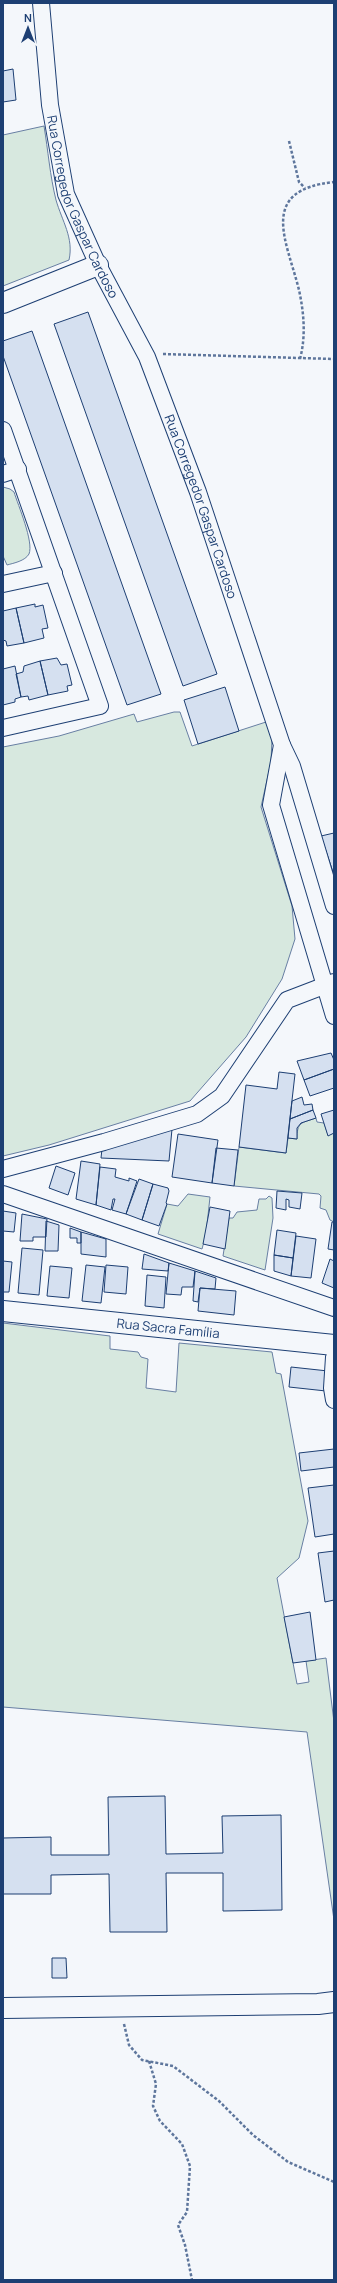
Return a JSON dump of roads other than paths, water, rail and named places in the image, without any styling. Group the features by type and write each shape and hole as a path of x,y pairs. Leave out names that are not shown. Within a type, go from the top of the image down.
{"street":[{"name":"Rua Corregedor Gaspar Cardoso","path":"41,3 50,105 66,194 98,265 147,358 198,492 282,745 271,805 329,984 334,1016"},
{"path":"3,303 98,265"},
{"path":"3,430 10,472 54,573 100,706 3,728"},
{"path":"3,584 54,573"},
{"path":"282,745 292,766 332,888 334,906"},
{"path":"3,1169 104,1142 197,1114 222,1096 287,1000 329,984"},
{"path":"3,1194 334,1308"},
{"name":"Rua Sacra Família","path":"3,1312 334,1345"},
{"path":"334,1357 332,1388 334,1400"},
{"path":"3,2008 318,2004 334,2002"}]}
